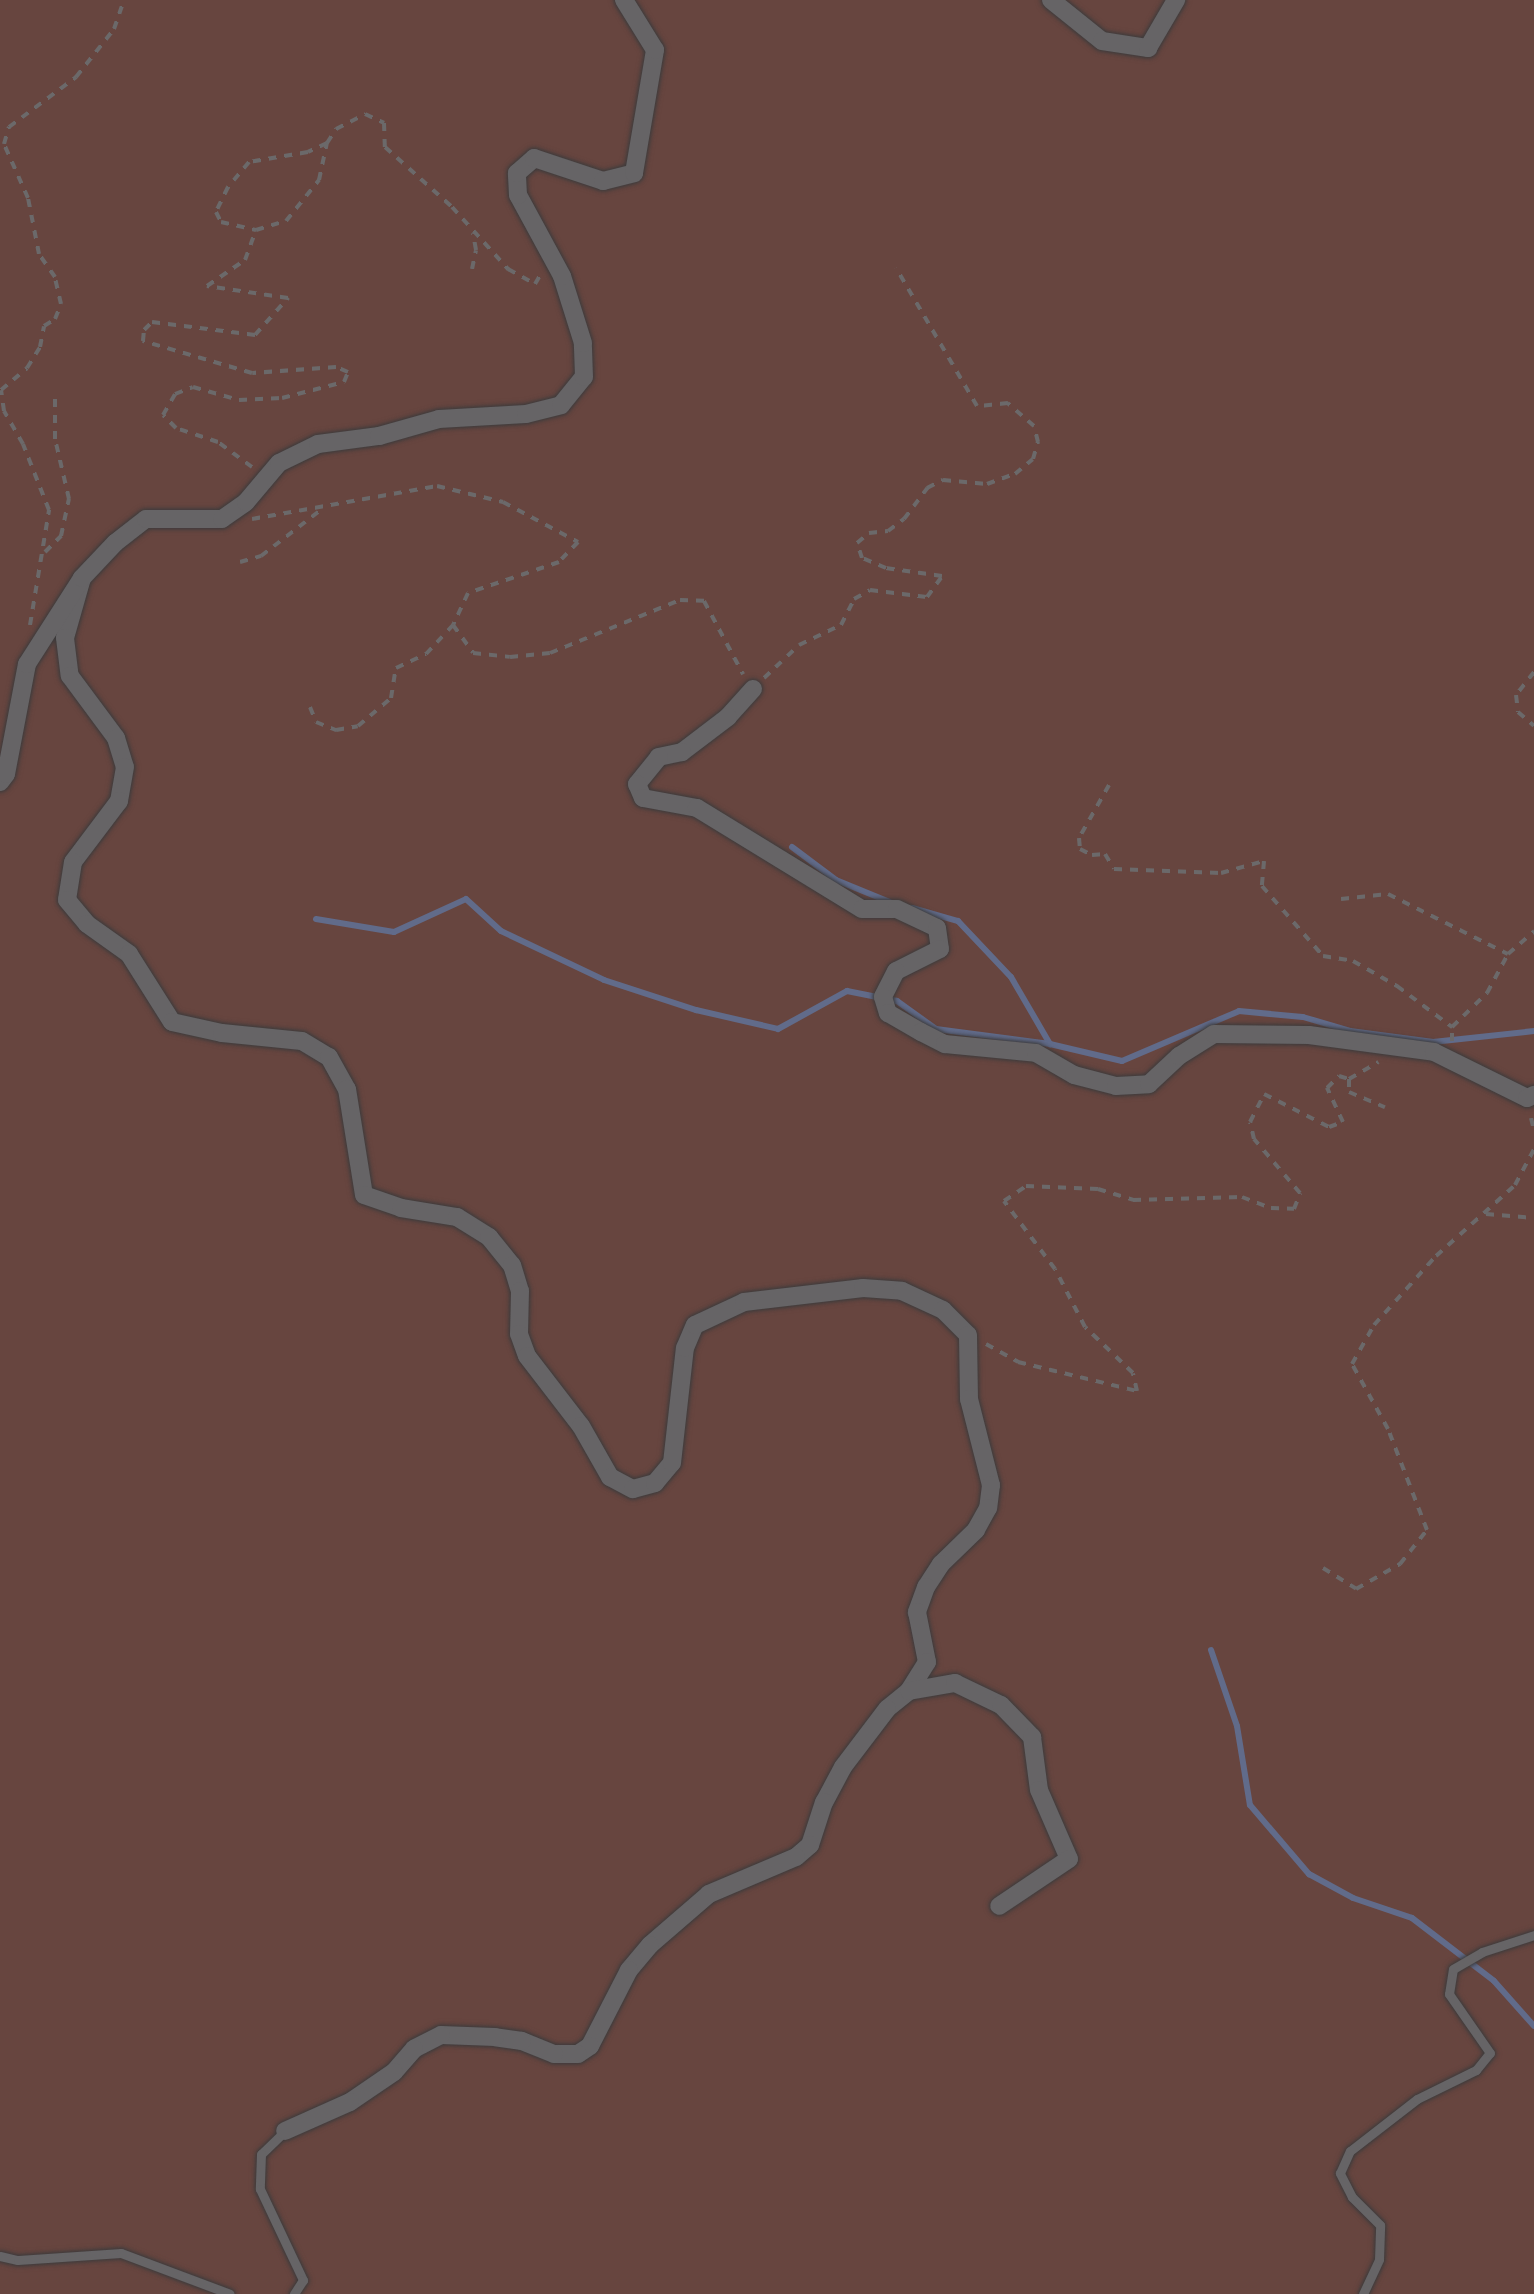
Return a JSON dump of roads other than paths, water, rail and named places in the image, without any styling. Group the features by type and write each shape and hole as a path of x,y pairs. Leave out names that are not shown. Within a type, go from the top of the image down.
{"street":[{"path":"0,782 6,774 27,664 82,578 115,543 146,520 222,518 279,463 318,444 380,436 439,419 526,414 562,405 584,377 583,343 562,276 518,196 517,173 534,158 603,181 634,172 655,50 624,0"},
{"path":"1051,0 1102,41 1148,48 1176,0"},
{"path":"82,578 65,638 70,676 116,738 125,767 119,802 73,862 68,900 87,924 130,954 172,1022 222,1033 302,1041 329,1057 347,1089 364,1195 401,1208 457,1217 489,1237 512,1265 520,1291 519,1334 527,1356 581,1426 610,1477 633,1489 655,1484 672,1463 685,1348 695,1325 744,1302 863,1288 902,1291 943,1310 968,1335 969,1400 991,1485 988,1508 976,1530 941,1564 926,1587 918,1612 926,1662 909,1691 887,1710 843,1767 824,1802 810,1845 796,1857 709,1894 650,1945 629,1970 590,2046 578,2054 554,2054 522,2041 441,2035 414,2049 394,2072 350,2102 285,2131"},
{"path":"753,690 728,716 682,752 658,757 637,784 643,798 697,808 862,909 897,908 936,928 940,949 896,971 883,996 888,1013 945,1044 1036,1053 1074,1075 1116,1086 1149,1084 1179,1056 1214,1034 1309,1035 1404,1047 1452,1060 1527,1098 1534,1095"},
{"path":"909,1691 955,1684 1001,1704 1032,1738 1039,1790 1069,1859 998,1906"}],"lane":[{"path":"1362,2294 1379,2259 1380,2225 1352,2197 1340,2173 1350,2150 1417,2099 1476,2070 1490,2052 1450,1994 1453,1969 1482,1952 1534,1935"},
{"path":"285,2131 260,2154 260,2189 303,2280 294,2294"},
{"path":"0,2256 18,2260 121,2254 230,2294"}],"waterway":[{"path":"792,847 836,880 890,902"},
{"path":"316,919 394,932 466,899 501,931 604,980 696,1010 778,1029 847,991 897,1001 936,1029 1050,1044 1122,1061 1239,1011 1303,1017 1350,1031 1433,1042 1534,1031"},
{"path":"912,908 958,921 1011,977 1050,1044"},
{"path":"1211,1650 1237,1726 1250,1805 1309,1874 1353,1898 1412,1918 1494,1981 1534,2026"}]}
